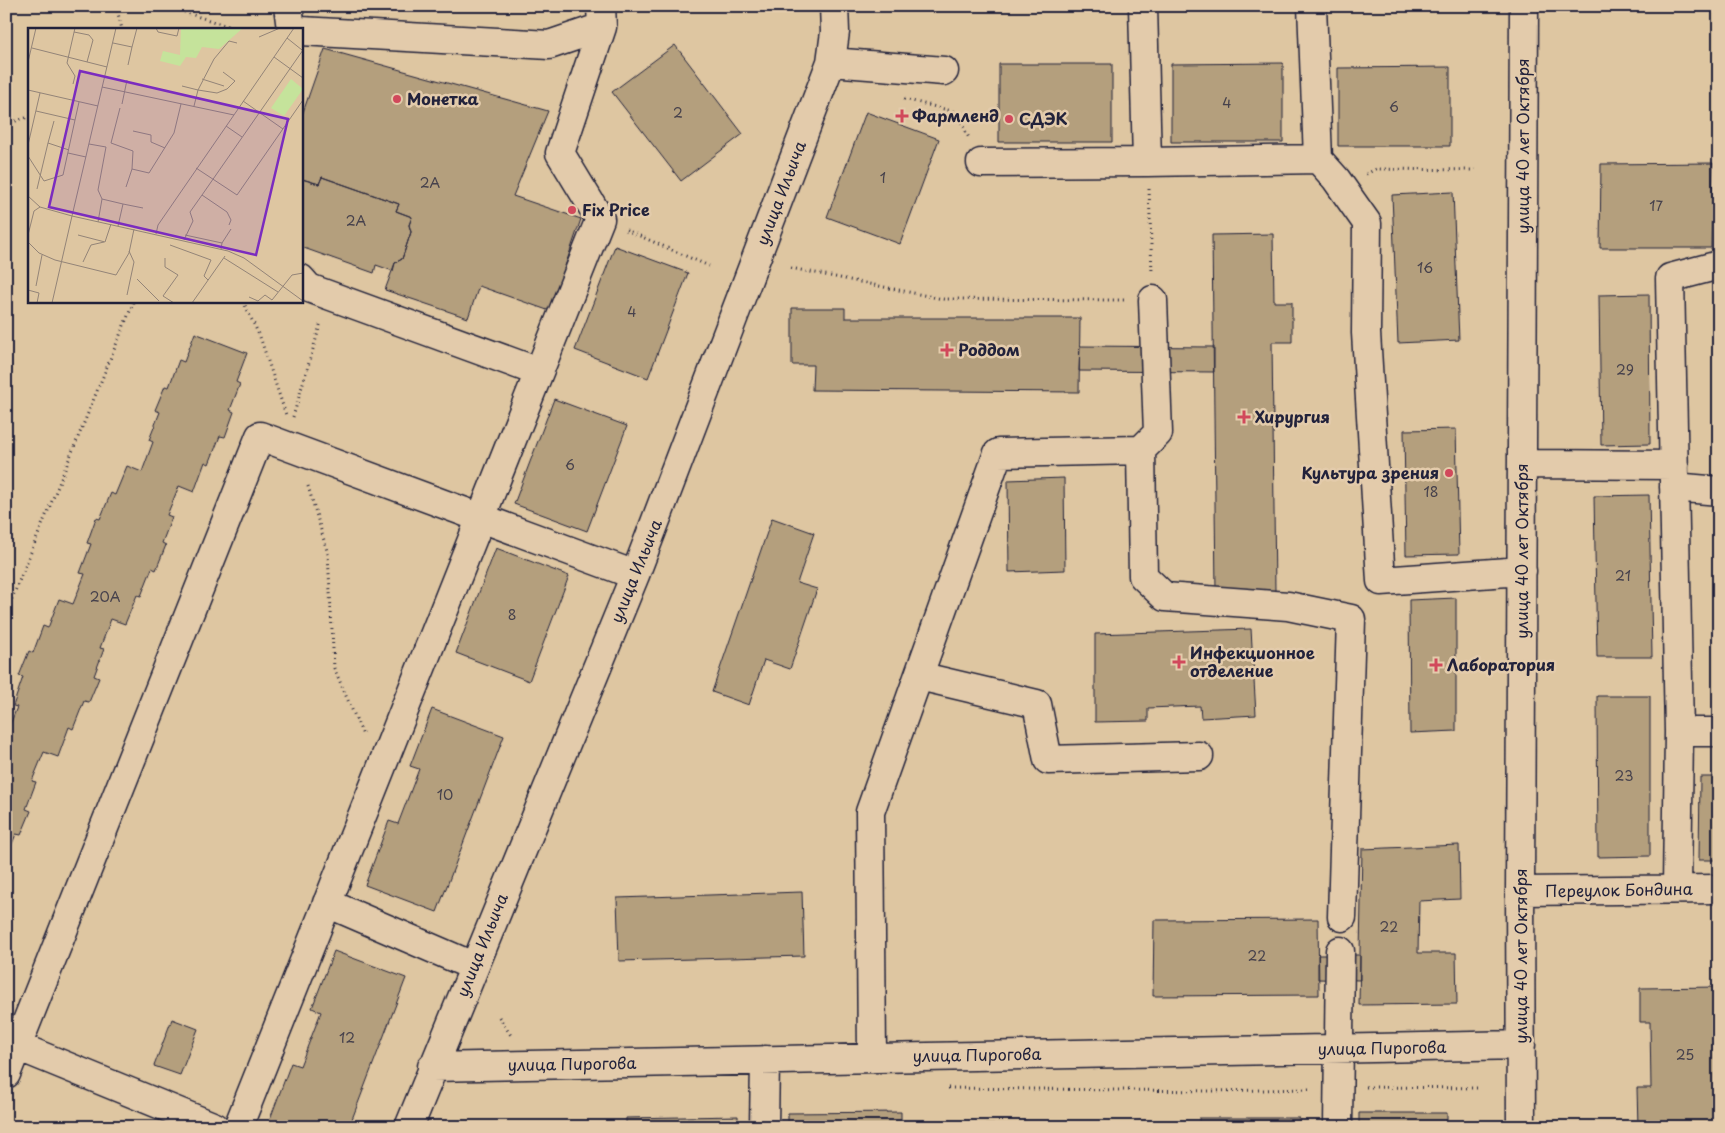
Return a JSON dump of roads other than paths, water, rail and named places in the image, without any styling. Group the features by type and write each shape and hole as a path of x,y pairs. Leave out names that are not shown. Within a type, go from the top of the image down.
{"street":[{"path":"288,6 291,28"},
{"name":"улица Ильича","path":"409,1127 473,966 635,575 831,62 835,32 834,6"},
{"path":"1142,6 1147,162"},
{"path":"1312,6 1318,159 1341,187 1366,224 1366,333 1380,581 1522,572"},
{"name":"улица 40 лет Октября","path":"1521,1127 1520,890 1524,6"},
{"path":"302,31 549,44 602,17"},
{"path":"238,1127 600,219 560,153 602,17"},
{"path":"831,62 944,71"},
{"path":"982,164 1318,159"},
{"path":"1677,889 1679,732 1670,278 1719,265"},
{"path":"302,280 309,288 539,372"},
{"path":"872,1058 870,812 998,453 1141,450 1158,433 1154,300"},
{"path":"6,1074 260,436 294,439 480,518 635,575"},
{"path":"1141,450 1143,576 1165,597 1288,606 1351,619 1342,917"},
{"path":"1522,464 1674,476 1719,491"},
{"path":"919,676 1037,704 1048,760 1199,756"},
{"path":"1679,732 1719,732"},
{"name":"Переулок Бондина","path":"1520,890 1719,889"},
{"path":"327,904 473,966"},
{"path":"1338,1127 1340,950"},
{"name":"улица Пирогова","path":"432,1067 1521,1045"},
{"path":"17,1046 214,1127"},
{"path":"764,1127 765,1060"}],"place":[{"name":"Монетка","path":"397,99"},
{"name":"Фармленд","path":"902,116"},
{"name":"СДЭК","path":"1009,119"},
{"name":"Fix Price","path":"572,210"},
{"name":"Роддом","path":"947,350"},
{"name":"Хирургия","path":"1244,417"},
{"name":"Культура зрения","path":"1449,473"},
{"name":"Инфекционное отделение","path":"1179,662"},
{"name":"Лаборатория","path":"1436,665"}]}
